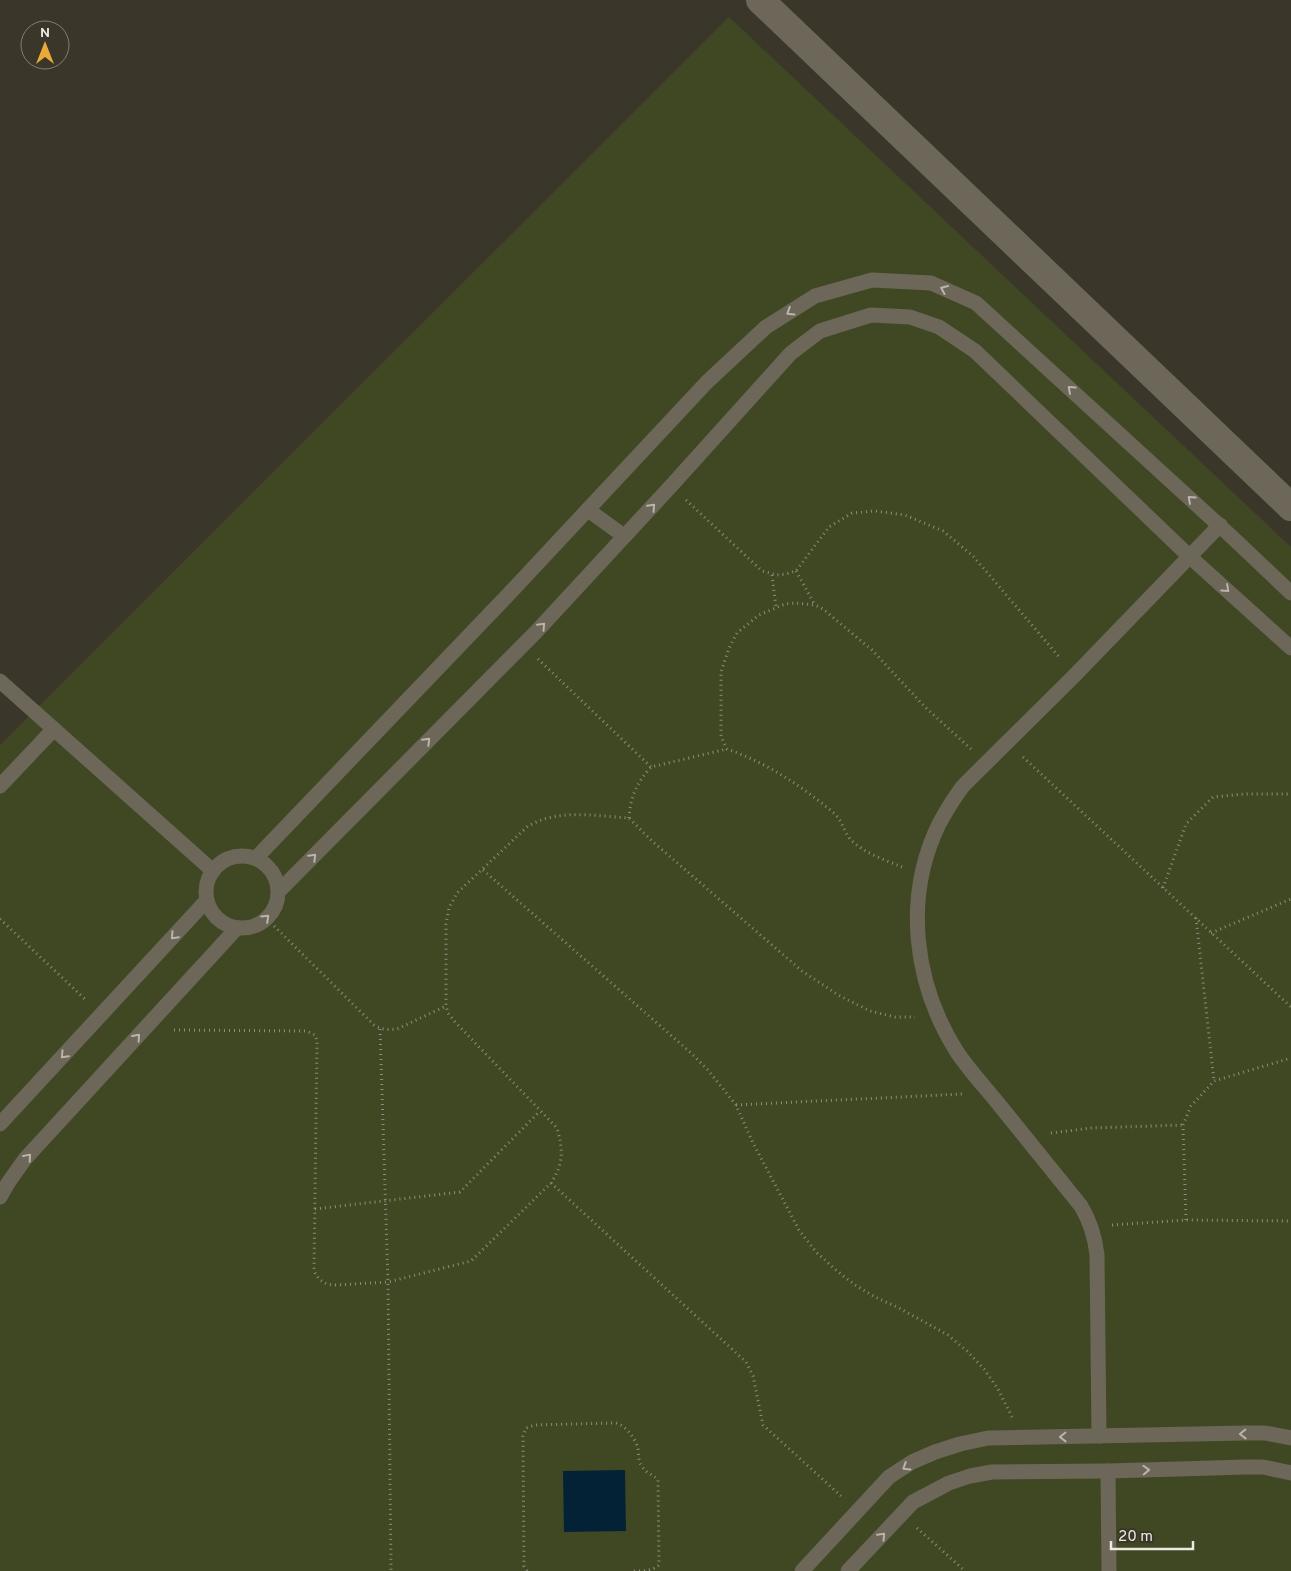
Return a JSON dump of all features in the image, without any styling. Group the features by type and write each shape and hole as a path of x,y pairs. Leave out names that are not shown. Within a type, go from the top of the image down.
{"street":[{"path":"760,0 1291,507"}],"lane":[{"path":"256,858 588,510 707,382 766,327 815,296 872,280 930,283 976,303 1291,593"},
{"path":"279,891 523,645 671,486 791,353 820,331 871,315 910,317 938,327 976,351 1190,556 1291,648"},
{"path":"588,510 624,536"},
{"path":"1099,1436 1097,1254 1091,1227 1081,1206 957,1053 930,999 922,969 917,938 917,909 928,852 938,825 963,786 1075,675 1220,526"},
{"path":"0,681 213,871"},
{"path":"0,786 54,729"},
{"path":"232,857 256,858 270,868 274,875 279,891 273,911 258,925 237,928 226,925 217,918 207,900 207,885 213,871 232,857"},
{"path":"0,1124 207,900"},
{"path":"0,1197 25,1159 237,928"},
{"path":"802,1571 889,1477 912,1462 934,1452 960,1444 988,1438 1265,1434 1291,1438"},
{"path":"848,1571 913,1502 949,1483 970,1476 992,1472 1246,1467 1262,1467 1291,1473"},
{"path":"1108,1471 1109,1571"}],"path":[{"path":"671,486 762,571 772,575 796,571 829,527 852,513 875,511 905,515 943,531 973,556 1075,675"},
{"path":"796,571 814,606"},
{"path":"772,575 776,607"},
{"path":"922,876 861,848 847,835 837,817 811,794 761,763 727,748 721,737 721,672 729,648 737,633 759,615 785,604 795,603 823,609 872,650 925,707 987,762"},
{"path":"523,645 651,767"},
{"path":"1007,742 1291,1007"},
{"path":"629,818 633,795 644,775 651,767 727,748"},
{"path":"1163,888 1186,824 1213,797 1244,794 1291,794"},
{"path":"144,1029 311,1032 315,1035 317,1041 314,1271 318,1278 329,1285 388,1282 471,1262 551,1183 558,1172 562,1154 561,1140 557,1128 456,1023 448,1013 446,1006 446,924 449,908 457,894 527,827 544,818 566,814 629,818 659,847 802,971 840,996 855,1004 895,1017 938,1017"},
{"path":"482,870 707,1069 736,1105 799,1230 816,1252 855,1285 948,1335 967,1351 984,1369 998,1389 1010,1413 1018,1438"},
{"path":"1211,932 1291,899"},
{"path":"1196,918 1214,1081"},
{"path":"0,919 101,1014"},
{"path":"266,919 374,1026 380,1029 397,1029 446,1006"},
{"path":"380,1029 388,1282 391,1571"},
{"path":"1186,1220 1183,1125 1191,1106 1214,1081 1291,1058"},
{"path":"736,1105 990,1093"},
{"path":"315,1209 460,1192 540,1111"},
{"path":"1025,1137 1091,1128 1183,1125"},
{"path":"551,1183 746,1362 754,1376 763,1425 858,1511"},
{"path":"1091,1227 1186,1220 1291,1220"},
{"path":"527,1571 524,1566 523,1436 526,1428 535,1425 616,1423 627,1429 636,1444 641,1466 648,1474 653,1474 658,1484 659,1565 656,1569 650,1571 633,1571"},
{"path":"902,1514 965,1571"}],"green space":[{"path":"729,17 1291,547 1291,1571 0,1571 0,745"}],"water":[{"path":"625,1470 626,1531 564,1532 563,1471"}]}
